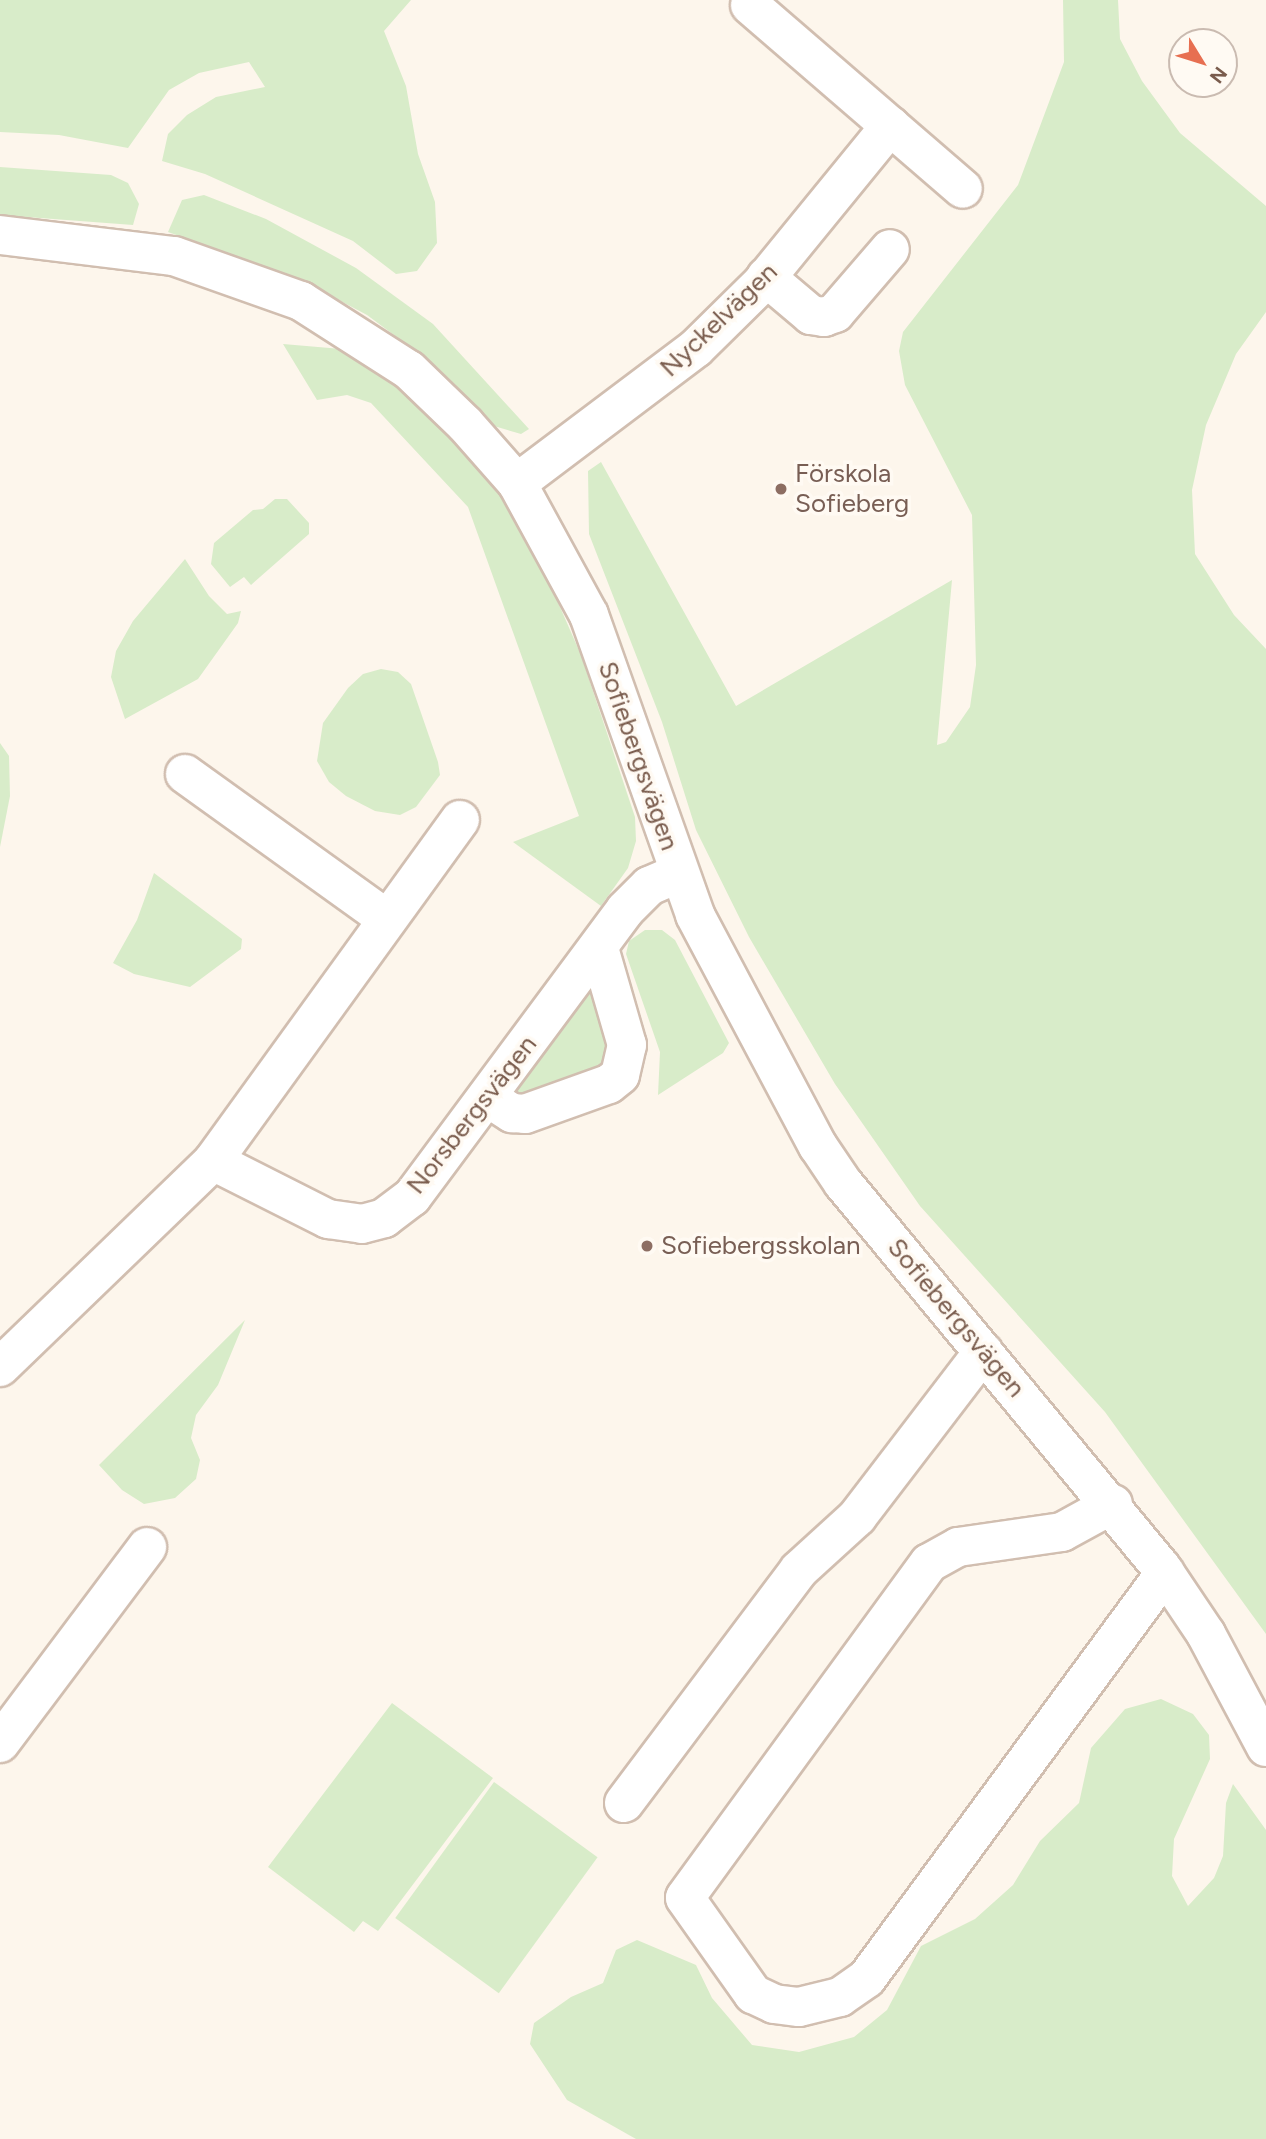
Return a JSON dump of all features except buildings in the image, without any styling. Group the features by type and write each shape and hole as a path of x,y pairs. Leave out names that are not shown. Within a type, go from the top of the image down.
{"street":[{"path":"750,5 963,189"},
{"name":"Nyckelvägen","path":"517,483 686,357 766,277 890,126"},
{"name":"Sofiebergsvägen","path":"0,235 174,256 301,301 409,370 466,424 517,483 589,615 679,873 706,938 818,1146 843,1183 1113,1504 1165,1573 1206,1634 1266,1747"},
{"path":"766,277 811,315 824,317 835,313 890,249"},
{"path":"185,774 387,919"},
{"path":"0,1367 213,1161 460,820"},
{"name":"Norsbergsvägen","path":"213,1161 328,1219 362,1224 384,1218 412,1197 599,948 649,886 679,873"},
{"path":"487,1097 512,1113 525,1114 609,1084 620,1075 627,1045 599,948"},
{"path":"624,1802 799,1570 866,1507 983,1352"},
{"path":"1113,1504 1062,1532 958,1547 929,1563 685,1898 753,1994 774,2004 799,2007 840,1997 867,1978 1165,1573"},
{"path":"0,1743 147,1547"}],"green space":[{"path":"0,0 411,0 384,31 406,86 418,154 435,202 437,243 417,271 396,274 353,241 205,174 162,161 168,134 187,115 216,97 265,87 249,62 199,73 169,90 128,148 59,135 0,132"},
{"path":"1063,0 1118,0 1120,39 1142,81 1180,133 1266,206 1266,312 1236,354 1206,425 1192,490 1195,554 1234,615 1266,649 1266,1634 1105,1412 920,1206 835,1084 749,937 696,830 662,722 589,534 588,471 601,462 736,706 952,580 937,745 946,742 970,707 976,665 972,515 905,385 899,351 903,332 1018,185 1064,62"},
{"path":"0,167 111,175 128,183 139,204 133,225 0,215"},
{"path":"204,195 266,219 356,268 433,324 529,429 521,434 494,426 437,367 367,315 299,279 168,232 182,200"},
{"path":"283,344 353,350 423,406 492,480 539,559 581,655 635,817 636,841 628,868 601,906 513,842 579,816 468,507 371,403 347,395 317,400"},
{"path":"275,499 287,499 309,523 309,534 251,585 244,577 230,587 211,564 214,543 253,510 263,509"},
{"path":"185,559 209,596 227,614 241,611 238,623 198,679 125,719 111,677 116,651 133,621"},
{"path":"381,669 398,672 411,684 440,775 416,807 400,815 375,811 346,796 329,782 317,761 323,723 348,688 363,674"},
{"path":"0,743 9,756 10,796 0,847"},
{"path":"154,873 242,939 241,949 190,987 134,974 113,963 137,920"},
{"path":"645,930 662,930 675,940 729,1043 723,1053 658,1095 660,1052 626,954 629,941"},
{"path":"583,987 599,988 610,1063 531,1100 514,1094 513,1080"},
{"path":"245,1320 218,1385 196,1415 191,1438 200,1460 196,1479 175,1498 144,1504 122,1490 99,1465"},
{"path":"1161,1699 1193,1714 1209,1735 1210,1759 1174,1839 1172,1876 1188,1906 1214,1878 1223,1856 1226,1803 1233,1784 1266,1830 1266,2139 636,2139 567,2100 530,2044 534,2023 571,1997 603,1983 616,1950 637,1940 696,1965 712,1998 752,2045 799,2052 854,2037 887,2010 921,1946 975,1919 1013,1885 1040,1841 1079,1803 1091,1748 1125,1709"},
{"path":"392,1703 493,1778 378,1931 363,1921 354,1932 268,1867"},
{"path":"494,1782 598,1857 499,1993 395,1918"}],"place":[{"name":"Förskola Sofieberg","path":"781,489"},
{"name":"Sofiebergsskolan","path":"647,1246"}]}
